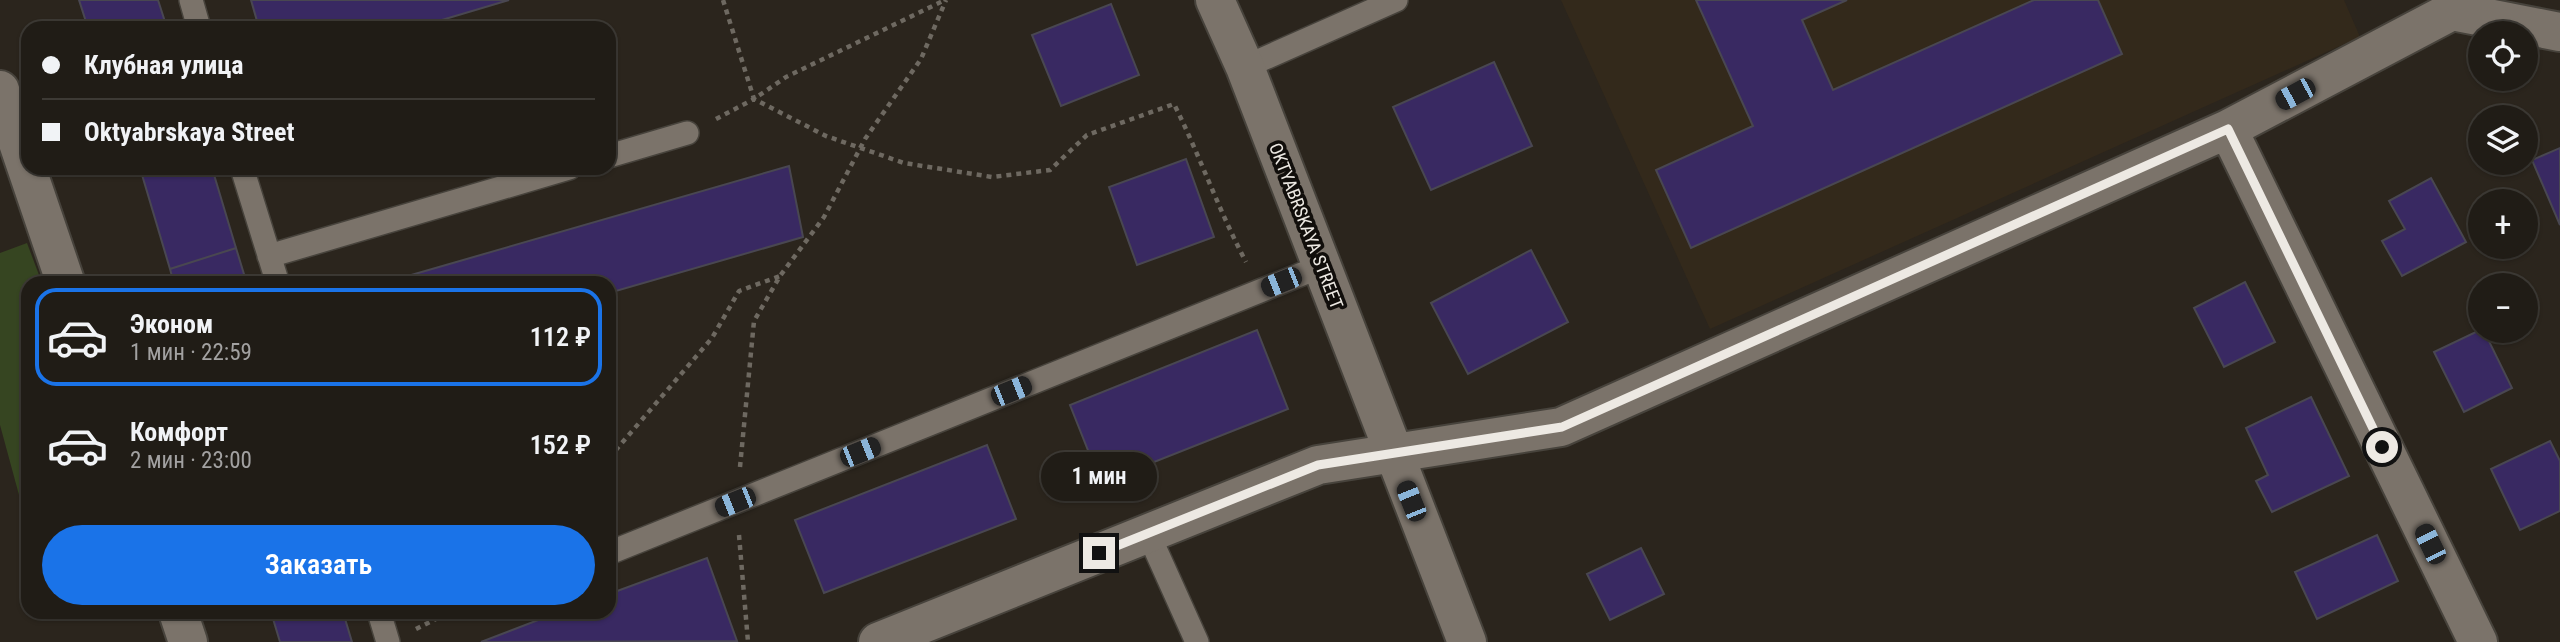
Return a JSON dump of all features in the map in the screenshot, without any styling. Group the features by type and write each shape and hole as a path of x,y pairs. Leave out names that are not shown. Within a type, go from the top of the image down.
{"street":[{"name":"OKTYABRSKAYA STREET","path":"1215,0 1245,67 1467,642"},
{"path":"878,642 1318,465 1562,427 2228,129 2452,11 2560,32"},
{"path":"0,90 21,152"},
{"path":"2228,129 2477,642"},
{"path":"29,175 63,276"},
{"path":"180,619 188,642"}],"lane":[{"path":"191,0 197,21"},
{"path":"1245,67 1396,0"},
{"path":"616,154 687,133"},
{"path":"244,175 275,276"},
{"path":"269,256 545,175"},
{"path":"616,550 1322,266"},
{"path":"1148,533 1198,642"},
{"path":"381,619 388,642"}],"path":[{"path":"723,0 754,99 826,136 904,163 992,177 1050,170 1087,135 1174,104 1200,156 1230,232 1261,290"},
{"path":"687,133 754,99 786,77 946,0"},
{"path":"748,642 735,502 746,425 754,321 780,276 824,217 860,148 921,59 946,0"},
{"path":"616,450 712,338 739,290 780,276"}],"shaded area":[{"path":"1561,0 2344,0 2360,37 1710,329"}],"green space":[{"path":"27,243 39,276 21,276 21,502 0,425 0,253"}],"building":[{"path":"79,0 158,0 165,21 86,21"},
{"path":"251,0 509,0 438,21 257,21"},
{"path":"1696,0 1847,0 1802,20 1833,90 2034,0 2098,0 2122,54 1691,248 1656,170 1753,126"},
{"path":"1111,4 1139,75 1061,106 1032,35"},
{"path":"1494,62 1532,146 1431,190 1393,107"},
{"path":"2560,148 2560,225 2538,174 2538,157"},
{"path":"1186,159 1214,237 1137,265 1109,187"},
{"path":"789,166 803,237 616,291 616,276 408,276"},
{"path":"142,175 214,175 236,248 170,269"},
{"path":"2431,178 2466,242 2402,276 2382,241 2405,229 2389,201"},
{"path":"236,248 245,276 172,276 170,269"},
{"path":"1531,250 1568,322 1468,374 1431,303"},
{"path":"2245,282 2275,342 2224,367 2194,308"},
{"path":"1257,330 1288,409 1101,483 1070,405"},
{"path":"2468,336 2468,343 2490,343 2512,388 2464,412 2434,352"},
{"path":"2311,397 2349,476 2272,512 2256,481 2268,475 2246,428"},
{"path":"2550,441 2560,461 2560,511 2520,530 2491,469"},
{"path":"987,445 1016,519 824,593 795,520"},
{"path":"2377,535 2398,581 2317,619 2295,572"},
{"path":"1641,548 1664,594 1610,620 1587,574"},
{"path":"707,558 737,641 481,642 541,619 616,619 616,591"},
{"path":"273,619 345,619 352,642 280,642"}],"route":[{"path":"1099,553 1318,465 1562,427 2228,129 2382,447"}]}
